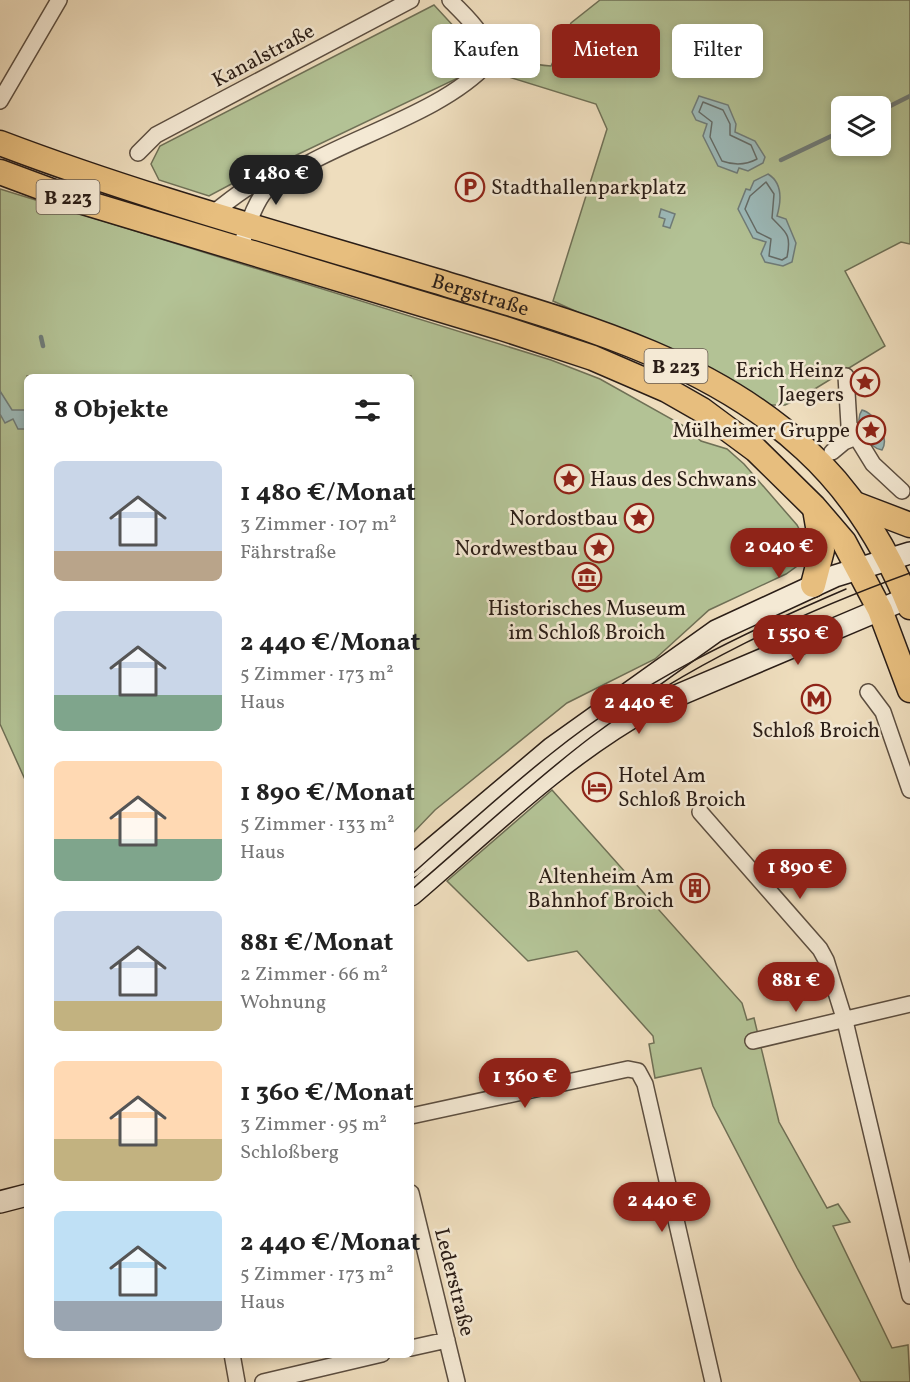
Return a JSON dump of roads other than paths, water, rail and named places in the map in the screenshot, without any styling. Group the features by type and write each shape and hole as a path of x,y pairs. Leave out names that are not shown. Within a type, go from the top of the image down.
{"main road":[{"name":"Bergstraße","path":"0,143 90,175 612,336 729,393 777,426 806,449 899,557"},
{"name":"Bergstraße","path":"0,172 70,198 502,328 593,358 667,390 730,428 814,507 844,542 859,568"},
{"path":"855,504 910,525"},
{"path":"813,585 822,550 814,507"},
{"path":"414,864 552,748 716,631 813,585 859,568 899,557"},
{"name":"B 223","path":"899,557 909,601"},
{"name":"B 223","path":"859,568 880,610 910,690"},
{"path":"414,892 567,762 612,728 648,708 880,610 909,601"},
{"path":"0,1202 24,1197"}],"street":[{"path":"0,101 59,0"},
{"name":"Kanalstraße","path":"138,153 156,135 411,0"},
{"path":"240,249 266,190 289,174 472,81 488,63 489,49 484,37 450,0"},
{"path":"213,213 247,188 267,177 289,174"},
{"path":"846,376 849,425 873,464 902,491"},
{"path":"832,452 844,442 856,437"},
{"path":"868,692 883,712 910,790"},
{"path":"700,812 820,949 826,960 845,1021 910,1296"},
{"path":"753,1041 824,1022 845,1021 910,1004"},
{"path":"414,1115 627,1069 638,1071 645,1084 713,1382"},
{"name":"Lederstraße","path":"414,1205 457,1382"},
{"path":"414,1347 447,1340"},
{"path":"233,1358 237,1382"},
{"path":"263,1382 365,1358"}],"water":[{"path":"699,96 728,105 736,124 735,132 755,141 765,157 763,163 748,171 739,168 737,173 718,166 703,136 707,124 696,120 692,112"},
{"path":"768,174 776,182 780,193 777,216 786,219 796,243 792,262 783,266 765,262 761,254 766,242 753,238 738,209 746,189 750,190 754,181"},
{"path":"661,209 675,214 670,228 663,226 665,219 659,217"},
{"path":"0,391 12,410 24,410 24,429 18,429 13,419 5,423 0,414"},
{"name":"Mülheimer Gruppe","path":"862,410 872,416 883,433 882,450 871,444 860,428"}],"waterway":[{"path":"891,106 910,96"},
{"path":"781,160 831,136"},
{"path":"41,337 43,346"}],"tram line":[{"path":"414,887 568,755 628,711 744,643 826,606 910,573"},
{"path":"414,872 534,767 586,727 621,704 693,661 769,623 846,589"}],"place":[{"name":"Stadthallenparkplatz","path":"470,187"},
{"name":"Erich Heinz Jaegers","path":"865,382"},
{"name":"Mülheimer Gruppe","path":"871,430"},
{"name":"Haus des Schwans","path":"569,479"},
{"name":"Nordostbau","path":"639,518"},
{"name":"Nordwestbau","path":"599,548"},
{"name":"Historisches Museum im Schloß Broich","path":"587,577"},
{"name":"Schloß Broich","path":"816,699"},
{"name":"Hotel Am Schloß Broich","path":"597,787"},
{"name":"Altenheim Am Bahnhof Broich","path":"695,888"}]}
